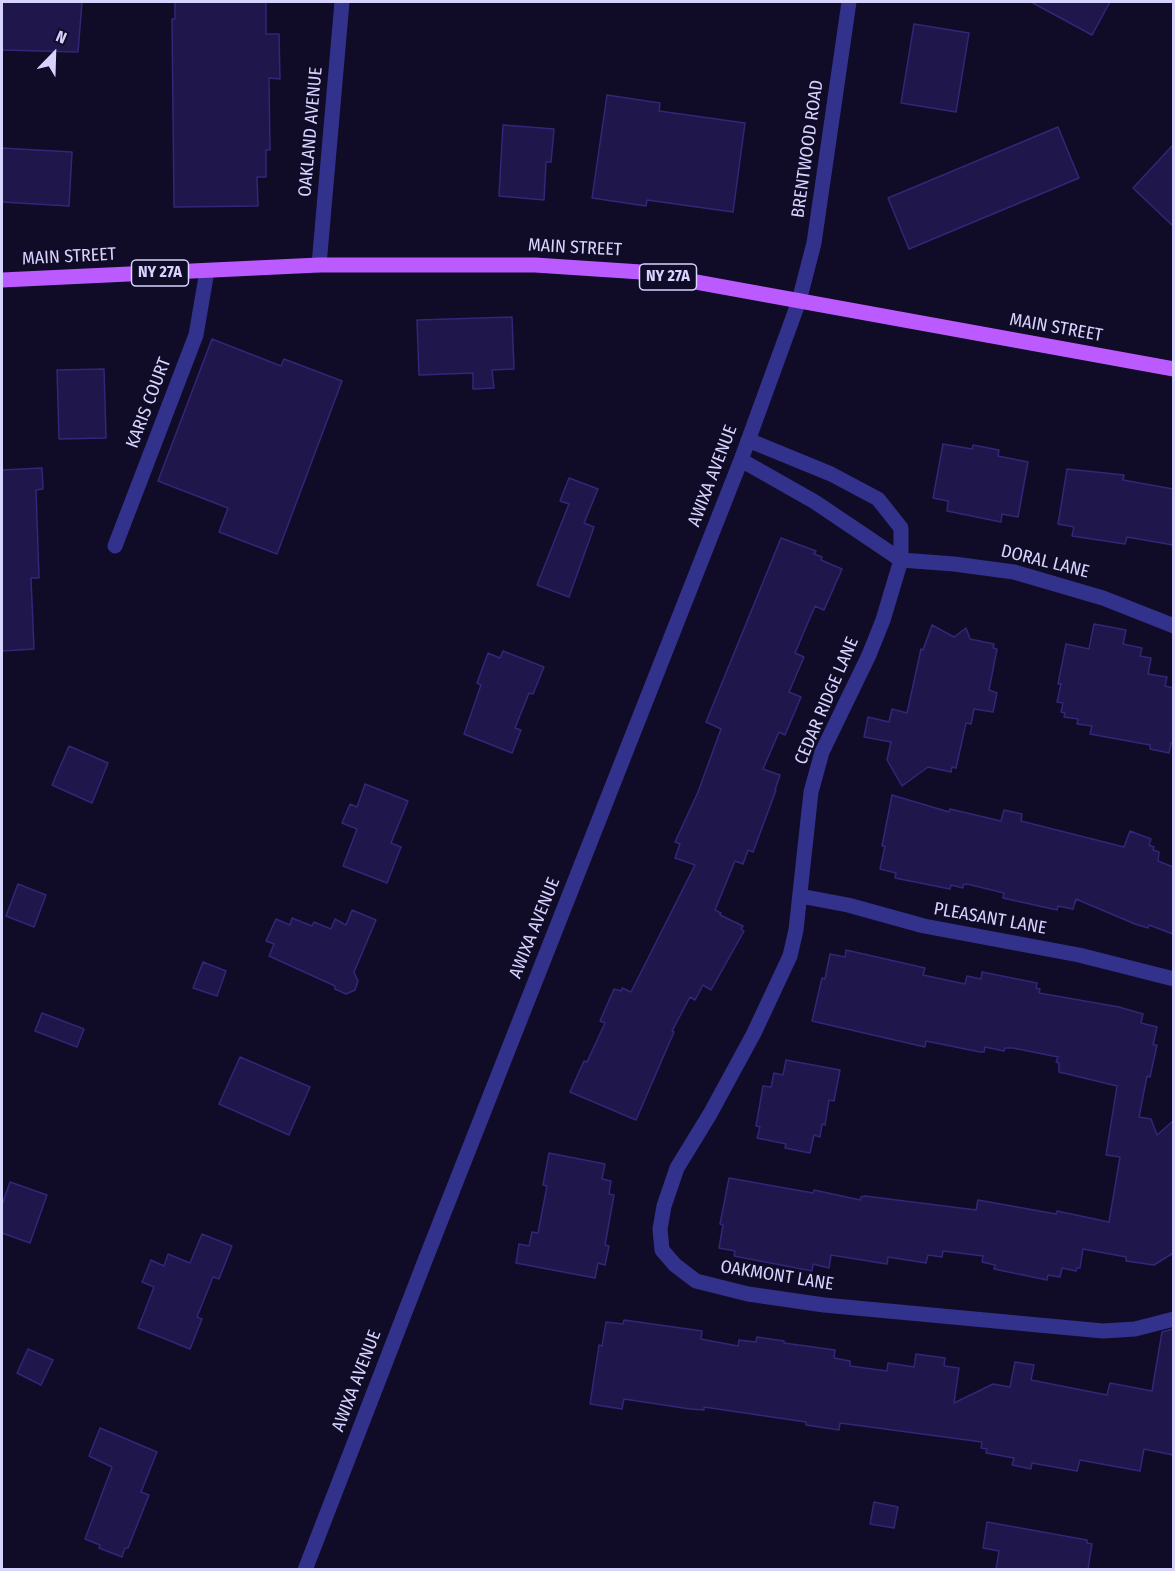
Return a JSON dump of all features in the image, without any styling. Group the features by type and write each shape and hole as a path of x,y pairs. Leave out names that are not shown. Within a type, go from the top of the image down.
{"main road":[{"name":"MAIN STREET","path":"2,280 319,265 535,265 641,272 1173,369"}],"street":[{"name":"OAKLAND AVENUE","path":"319,265 342,2"},
{"name":"BRENTWOOD ROAD","path":"799,301 814,243 849,2"},
{"name":"KARIS COURT","path":"115,546 196,335 207,271"},
{"name":"AWIXA AVENUE","path":"305,1569 741,460 799,301"},
{"path":"748,440 831,474 878,499 901,528 902,560"},
{"name":"DORAL LANE","path":"741,460 815,502 902,560 1014,572 1103,598 1173,626"},
{"name":"CEDAR RIDGE LANE","path":"800,896 811,792 822,752 880,629 902,560"},
{"name":"PLEASANT LANE","path":"800,896 848,905 924,926 1079,954 1173,979"},
{"name":"OAKMONT LANE","path":"800,896 790,956 774,993 716,1104 677,1168 664,1206 660,1229 662,1250 675,1265 696,1281 748,1294 824,1305 1103,1330 1135,1329 1173,1320"}],"building":[{"path":"2,2 82,2 78,52 2,50"},
{"path":"175,2 266,2 266,34 279,34 280,79 269,78 270,150 266,150 266,177 257,177 258,206 174,207 172,19 175,19"},
{"path":"1031,2 1110,2 1092,35"},
{"path":"914,24 969,33 956,112 901,103"},
{"path":"607,95 660,103 659,111 745,123 733,212 647,200 646,206 592,198"},
{"path":"503,125 554,129 551,162 546,162 544,200 499,196"},
{"path":"1058,127 1079,178 909,249 888,198"},
{"path":"1173,145 1173,226 1133,188"},
{"path":"2,148 72,152 69,206 2,202"},
{"path":"512,317 514,369 492,370 494,388 473,389 473,373 419,375 417,320"},
{"path":"212,339 281,366 284,359 342,381 277,554 219,532 228,508 158,481"},
{"path":"104,369 106,438 59,439 57,370"},
{"path":"943,444 972,449 973,445 999,450 998,456 1028,462 1018,517 1002,514 1001,522 947,511 948,501 933,498"},
{"path":"42,468 43,489 36,490 39,578 31,578 34,649 2,651 2,470"},
{"path":"1067,469 1124,475 1123,480 1173,489 1173,545 1127,537 1125,544 1072,536 1074,527 1058,524"},
{"path":"569,478 598,489 584,523 594,527 569,597 537,585 569,504 560,501"},
{"path":"781,538 816,551 814,554 822,557 821,560 842,569 824,610 815,606 795,653 804,657 789,692 801,697 785,735 779,732 763,769 780,775 753,852 748,850 743,864 735,861 715,910 721,913 720,915 743,926 741,929 744,931 711,990 703,985 695,1000 690,997 672,1031 674,1032 636,1120 570,1092 605,1023 600,1021 614,989 621,991 622,988 631,992 695,865 675,858 680,844 675,842 698,792 721,729 706,722"},
{"path":"1094,624 1126,630 1123,644 1142,648 1140,656 1151,658 1148,674 1167,677 1165,686 1173,688 1173,744 1171,743 1169,753 1150,749 1150,745 1090,734 1092,726 1077,724 1078,719 1064,717 1065,713 1061,712 1063,703 1057,702 1061,684 1058,684 1066,644 1089,649"},
{"path":"932,625 954,637 966,628 970,639 994,644 993,648 997,649 989,690 997,693 993,712 974,709 971,724 966,723 956,768 952,767 951,772 928,767 902,786 887,760 891,742 864,737 868,717 889,722 892,709 907,713 921,649 923,650"},
{"path":"503,651 544,667 533,694 529,693 515,728 521,730 512,753 464,734 481,685 477,683 488,653 500,658"},
{"path":"69,746 108,763 92,803 52,785"},
{"path":"365,784 408,801 391,843 401,847 387,883 343,866 357,829 342,823 350,804 357,807"},
{"path":"892,795 949,812 950,809 1001,821 1004,810 1022,814 1021,821 1124,847 1130,831 1151,839 1149,845 1154,847 1153,850 1159,852 1158,861 1173,867 1173,934 1149,925 1148,928 1135,924 1076,899 1073,909 1058,906 1057,910 1003,898 1004,893 967,884 963,885 963,888 951,885 950,889 895,878 896,873 880,869"},
{"path":"18,884 46,895 34,927 6,916"},
{"path":"352,910 376,920 354,972 358,981 355,990 346,994 335,989 335,986 269,956 274,944 266,941 276,919 290,925 292,918 312,926 314,922 331,929 335,919 346,925"},
{"path":"846,950 925,968 923,975 965,984 967,976 981,979 982,972 1037,983 1036,988 1040,989 1039,993 1119,1007 1143,1014 1141,1023 1157,1027 1153,1045 1157,1045 1150,1077 1147,1076 1139,1117 1151,1119 1157,1135 1173,1121 1173,1253 1154,1265 1126,1261 1126,1257 1083,1249 1080,1268 1076,1271 1062,1268 1060,1277 1048,1275 1047,1280 994,1269 995,1265 982,1262 983,1256 943,1251 942,1257 928,1255 926,1263 888,1257 887,1264 831,1255 829,1268 813,1264 812,1271 734,1256 735,1251 719,1248 723,1225 720,1224 729,1178 813,1193 814,1190 860,1200 865,1196 976,1210 978,1200 1056,1214 1057,1211 1109,1222 1120,1157 1106,1155 1117,1086 1059,1072 1059,1063 1056,1062 1058,1057 1013,1048 1005,1048 1004,1051 985,1047 984,1052 980,1052 926,1041 925,1047 812,1021 830,954 845,957"},
{"path":"203,962 226,971 217,996 193,988"},
{"path":"42,1013 84,1029 77,1047 35,1031"},
{"path":"240,1057 310,1087 289,1135 219,1104"},
{"path":"786,1060 840,1070 834,1101 829,1100 825,1125 822,1124 820,1137 814,1135 810,1153 785,1148 786,1144 757,1138 760,1127 756,1126 763,1086 771,1087 774,1073 783,1075"},
{"path":"549,1153 605,1164 602,1179 611,1181 609,1194 614,1195 605,1245 609,1246 605,1265 598,1263 595,1278 516,1263 519,1244 529,1246 532,1232 538,1233 547,1186 543,1185"},
{"path":"10,1182 47,1195 30,1243 2,1233 2,1205"},
{"path":"202,1234 232,1246 219,1279 213,1277 197,1317 202,1319 190,1349 138,1328 154,1287 142,1282 151,1260 164,1266 168,1254 190,1263"},
{"path":"624,1320 702,1331 701,1339 738,1346 739,1340 756,1342 757,1337 835,1350 834,1358 850,1361 850,1366 887,1371 888,1363 914,1367 916,1354 945,1358 944,1366 959,1368 954,1403 993,1384 1010,1387 1015,1362 1034,1365 1031,1380 1107,1395 1110,1383 1152,1391 1162,1332 1173,1329 1173,1455 1144,1449 1140,1471 1080,1460 1077,1471 1032,1463 1031,1469 1012,1465 1014,1458 986,1453 987,1449 981,1448 982,1442 840,1423 839,1430 806,1425 806,1422 704,1407 704,1410 690,1409 624,1399 622,1409 590,1404 599,1345 602,1346 606,1322 623,1324"},
{"path":"28,1349 53,1360 41,1385 17,1373"},
{"path":"100,1428 157,1452 141,1492 149,1495 128,1548 125,1548 122,1557 99,1548 100,1545 85,1539 112,1467 89,1456"},
{"path":"874,1502 898,1507 894,1528 870,1524"},
{"path":"987,1522 1087,1540 1087,1543 1092,1544 1088,1569 996,1569 999,1551 983,1548"}]}
